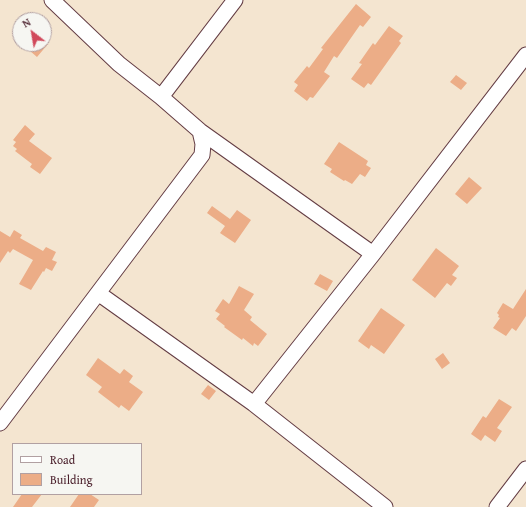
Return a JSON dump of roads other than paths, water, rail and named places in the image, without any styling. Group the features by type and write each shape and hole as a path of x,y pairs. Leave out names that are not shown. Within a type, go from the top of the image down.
{"street":[{"path":"52,0 118,64 161,97 200,131 373,254"},
{"path":"161,97 235,0"},
{"path":"254,404 373,254 526,55"},
{"path":"0,423 202,155 203,144 200,131"},
{"path":"202,155 227,151"},
{"path":"98,293 254,404 385,507"},
{"path":"497,507 526,469"}]}
